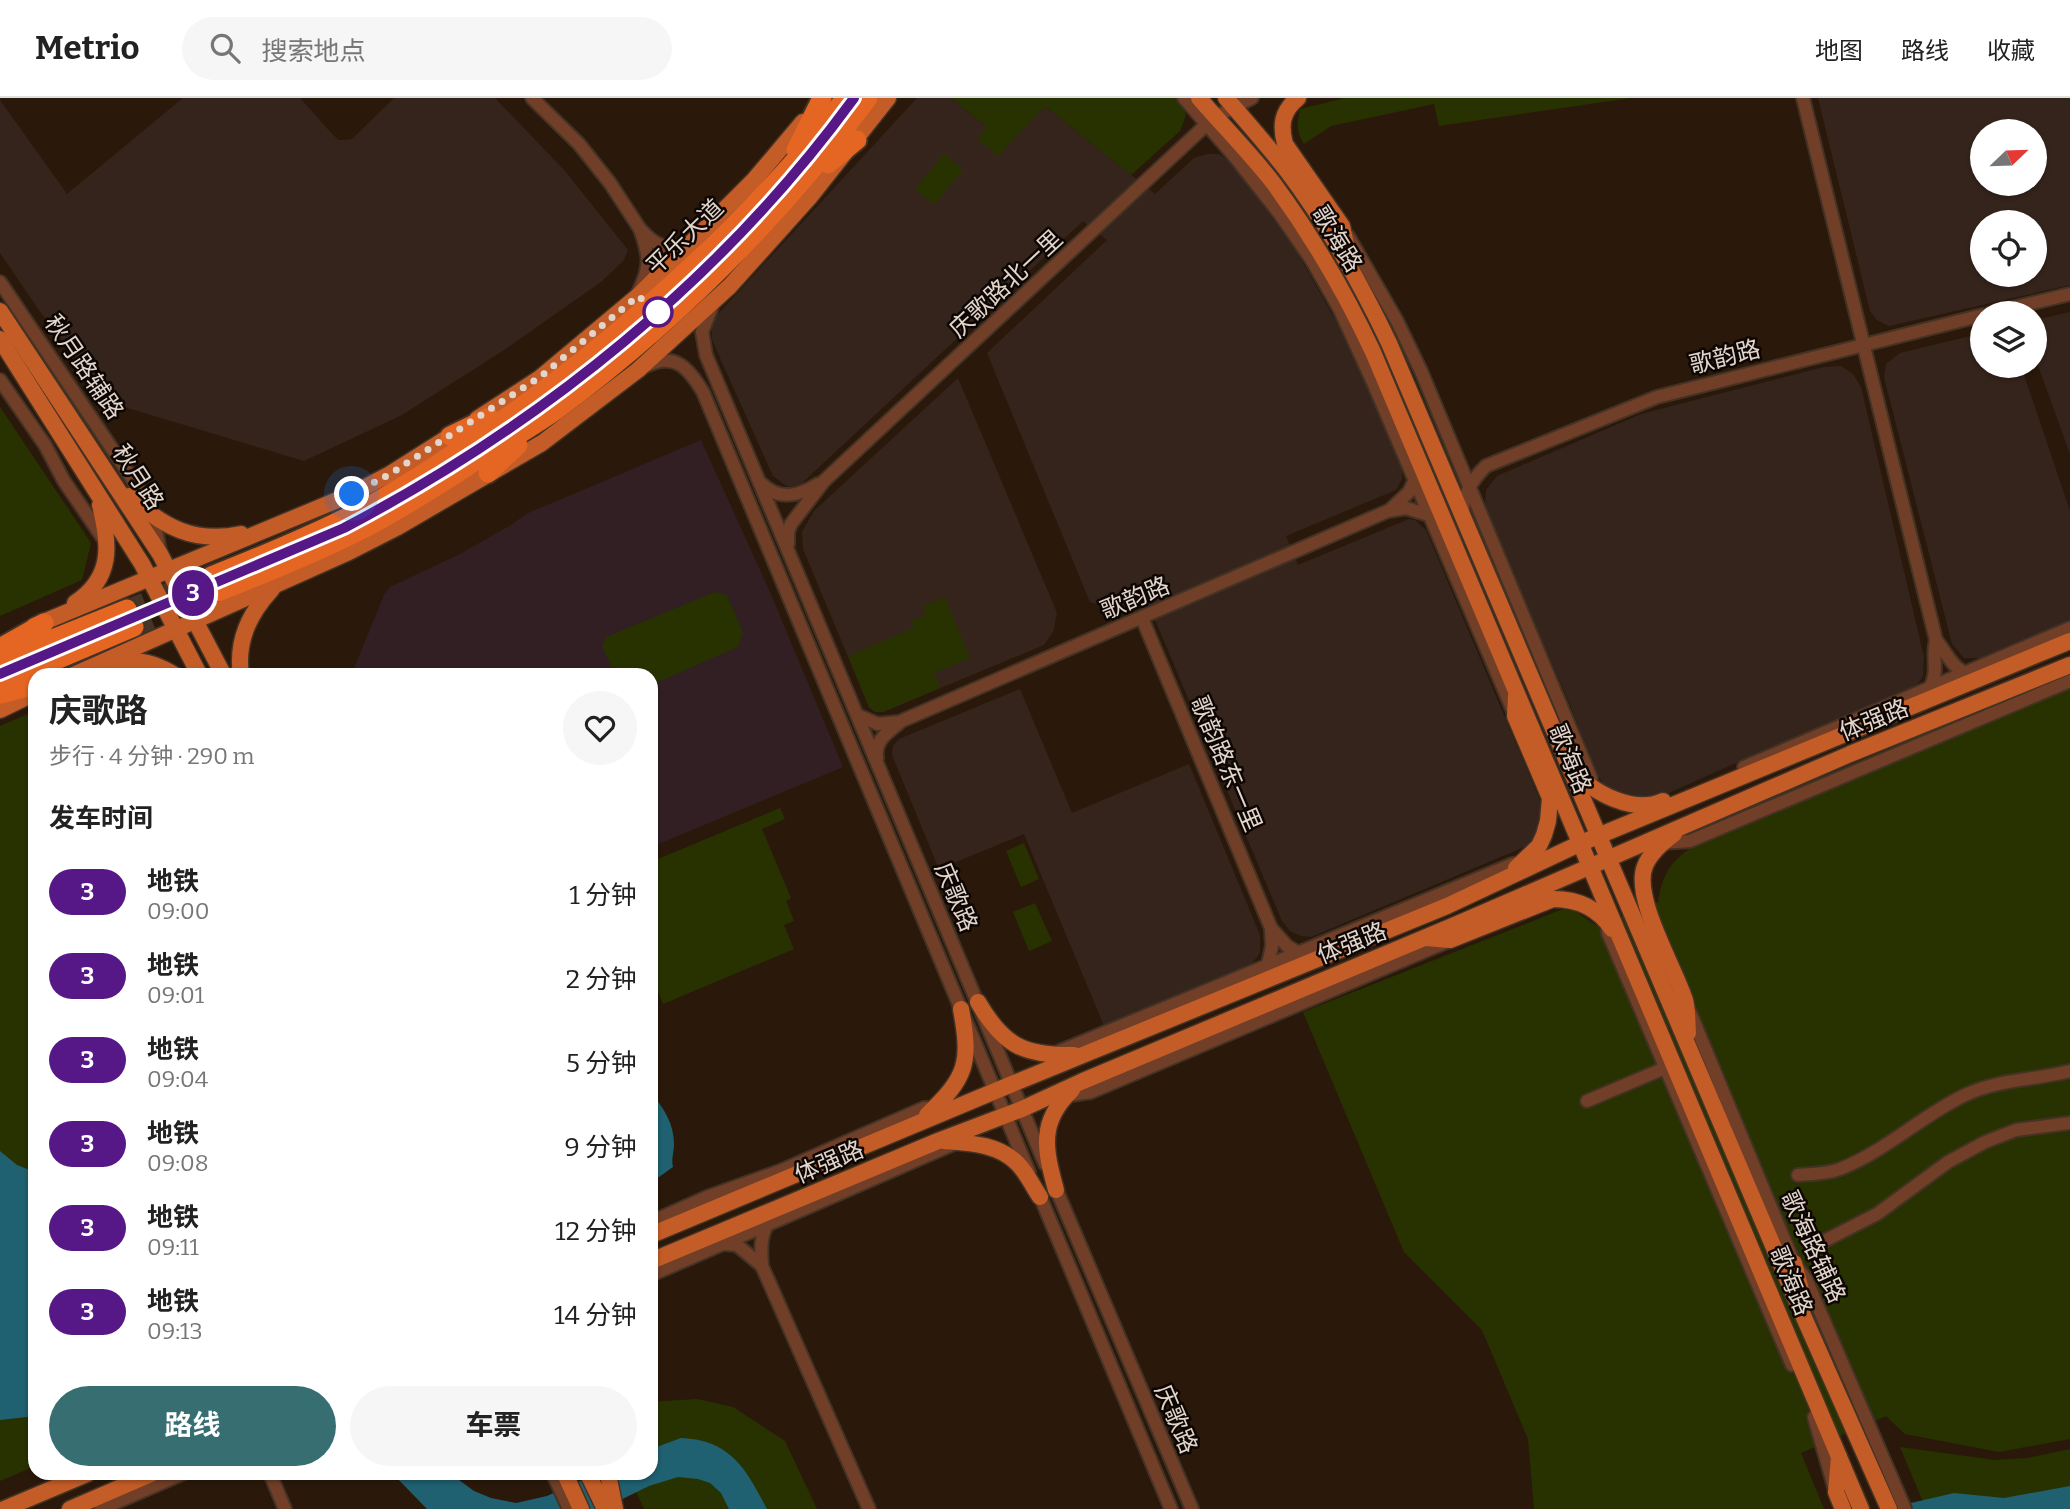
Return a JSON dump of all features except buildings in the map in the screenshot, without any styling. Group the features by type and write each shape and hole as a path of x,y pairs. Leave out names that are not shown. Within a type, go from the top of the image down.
{"highway":[{"path":"790,183 822,98"},
{"name":"平乐大道","path":"845,98 790,183 714,275 636,346 556,410 369,526 288,564 215,584 281,548 362,510 440,463 541,393 622,329 698,261 790,183 834,145 868,98"},
{"path":"790,183 857,140"},
{"path":"450,436 541,393"},
{"path":"488,473 556,410"},
{"path":"0,660 131,618 32,668"},
{"path":"0,648 44,623"},
{"path":"0,684 28,670"},
{"path":"0,694 28,687"}],"main road":[{"path":"0,637 44,623 278,527 362,489 540,377 636,298 783,148 822,98"},
{"path":"90,668 275,586 396,528 542,443 638,370 716,299 809,198 888,98"},
{"name":"歌海路","path":"1199,98 1211,120 1272,182 1316,244 1348,299 1374,352 1581,843 1607,914 1624,946 1837,1467 1861,1509"},
{"path":"1298,98 1287,108 1283,118 1282,133 1285,144 1342,226 1351,270"},
{"name":"歌海路","path":"1227,101 1286,170 1330,233 1389,343 1794,1295 1874,1456 1889,1509"},
{"path":"0,296 5,333"},
{"name":"秋月路","path":"0,311 5,333 149,578 196,668"},
{"name":"秋月路","path":"5,333 117,485 160,554 220,668"},
{"path":"117,485 141,506 173,528 189,535 225,537 278,527"},
{"path":"44,623 88,594 103,571 107,543 97,492"},
{"path":"240,668 244,632 258,605 275,586"},
{"name":"体强路","path":"658,1232 1083,1054 1447,906 1599,835 1919,703 1972,676 2070,640"},
{"path":"99,668 122,661 142,661 162,668"},
{"name":"体强路","path":"658,1258 938,1141 1023,1110 1083,1081 1608,857 2070,665"},
{"path":"1503,880 1539,846 1548,821 1550,798 1515,716 1516,690"},
{"path":"0,710 28,696"},
{"path":"1564,753 1578,774 1590,785 1614,798 1640,806 1658,804 1744,767 1773,764"},
{"path":"1685,825 1663,843 1645,865 1643,876 1644,897 1686,1002 1689,1046"},
{"path":"1423,938 1450,940 1553,899 1569,899 1607,914"},
{"path":"978,1002 997,1032 1010,1043 1023,1049 1054,1054 1083,1054"},
{"path":"919,1123 954,1087 963,1068 966,1037 961,1009"},
{"path":"1056,1190 1045,1138 1049,1123 1066,1096 1083,1081"},
{"path":"938,1141 985,1145 1003,1153 1018,1164 1040,1197"},
{"path":"1794,1263 1814,1336"},
{"path":"1837,1467 1836,1492 1843,1509"},
{"path":"4,1509 73,1480"},
{"path":"70,1509 137,1480"},
{"path":"568,1480 582,1509"},
{"path":"591,1480 605,1509"},
{"path":"610,1480 614,1509"}],"street":[{"path":"531,98 579,144 650,240 662,247 675,248 696,237"},
{"path":"1184,98 1211,120 1279,213 1339,308 1515,716"},
{"path":"1211,120 1227,101 1252,98"},
{"path":"1803,98 1936,640 1948,660 1972,676"},
{"name":"庆歌路北一里","path":"789,551 788,532 791,524 824,481 1211,120"},
{"path":"1342,226 1397,321 1469,485 1591,778 1589,813"},
{"path":"636,298 648,271 649,258 640,229"},
{"name":"秋月路辅路","path":"0,282 103,433 153,514 160,554"},
{"path":"2044,301 2070,295"},
{"name":"庆歌路","path":"716,299 702,332 706,355 1192,1509"},
{"name":"歌韵路","path":"1486,466 1657,397 1970,318"},
{"name":"庆歌路","path":"638,370 653,363 670,360 687,369 703,392 1171,1509"},
{"path":"0,380 107,543"},
{"path":"703,392 719,386"},
{"path":"1431,441 1444,456 1460,464 1486,466"},
{"path":"1414,447 1417,470 1415,483"},
{"path":"1462,517 1469,485 1486,466"},
{"name":"庆歌路北一里","path":"760,482 769,491 787,496 807,491 824,481"},
{"name":"歌韵路","path":"1388,512 1415,483"},
{"name":"歌韵路","path":"857,715 878,724 900,722 1388,512 1406,508 1428,514 1447,526"},
{"name":"歌韵路东一里","path":"1142,618 1271,928 1287,946 1314,960"},
{"path":"1744,767 1930,689 1972,676 2070,628"},
{"path":"1919,703 1930,689 1936,671 1936,640"},
{"path":"1636,846 1690,841 2070,681"},
{"name":"歌韵路","path":"878,765 876,752 879,742 900,722"},
{"path":"1054,1054 1513,864 1545,860"},
{"path":"1607,914 1608,933 1837,1467"},
{"name":"歌韵路东一里","path":"1262,981 1269,965 1271,928"},
{"path":"1047,1099 1091,1092 1450,940"},
{"path":"940,959 957,952"},
{"name":"歌海路辅路","path":"1686,1002 1794,1263 1806,1279 1874,1456 1905,1509"},
{"path":"1587,1101 1665,1069"},
{"path":"1798,1175 1838,1170 1861,1159 1966,1094 1998,1082 2070,1071"},
{"path":"658,1219 707,1197 780,1171 924,1108 956,1107"},
{"path":"1826,1240 1877,1214 1948,1161 1985,1142 2016,1130 2070,1124"},
{"path":"658,1272 958,1142"},
{"path":"767,1225 762,1234 762,1265 869,1509"},
{"path":"724,1244 737,1245 762,1265"},
{"path":"101,1509 168,1480"},
{"path":"273,1480 285,1509"},
{"path":"556,1480 569,1509"},
{"path":"611,1480 624,1509"}],"shaded area":[{"path":"183,98 300,98 333,135 339,140 345,140 352,139 394,98 495,98 565,171 628,250 624,260 601,282 504,350 402,415 304,461 111,403 41,313 0,253 0,100 67,194"},
{"path":"917,98 951,98 987,127 1045,106 1155,194 1194,158 1219,154 1233,163 1297,252 1353,351 1402,464 1402,479 1396,490 1286,536 1298,565 1409,519 1415,520 1426,530 1541,803 1539,833 1529,845 1311,937 1290,931 1282,921 1145,596 1114,609 1090,602 987,353 1107,240 1083,221 801,484 788,487 773,476 712,340 712,327 716,316"},
{"path":"1818,98 2070,98 2070,285 1999,301 1970,301 1970,308 1889,326 1877,320 1870,311"},
{"path":"2070,312 2070,454 2043,378 2047,378 2047,317"},
{"path":"1970,336 1970,378 2025,378 2070,511 2070,621 1983,658 1964,658 1952,644 1884,377 1886,364 1900,353"},
{"path":"1841,366 1853,374 1861,387 1924,657 1923,676 1914,690 1774,746 1653,800 1628,799 1607,789 1596,772 1485,509 1486,490 1497,476 1641,414 1824,367"},
{"path":"958,378 1057,613 1053,632 1044,645 883,712 875,712 869,707 803,549 802,532 814,511"},
{"path":"701,440 770,592 843,767 658,844 658,668 354,668 384,595 390,587 460,554 526,514"},
{"path":"1020,689 1072,813 1189,764 1260,935 1260,953 1248,968 1105,1028 1024,834 939,869 892,755 893,746 899,739"}],"green space":[{"path":"951,98 1179,98 1186,115 1180,131 1131,175 1045,106 998,156 977,139 987,127"},
{"path":"1345,98 1631,98 1439,126 1434,104 1331,126 1304,144 1298,127 1300,109"},
{"path":"944,154 963,170 934,205 915,189"},
{"path":"0,407 91,543 82,580 0,616"},
{"path":"715,592 727,595 743,633 738,647 658,682 658,668 612,668 602,646 606,637"},
{"path":"945,597 970,658 934,673 940,688 883,712 875,712 869,707 848,656 914,628 911,621 926,615 923,606"},
{"path":"2070,687 2070,1439 1999,1452 1905,1434 1886,1416 1801,1453 1824,1509 1534,1509 1528,1439 1482,1330 1404,1252 1303,1012 1568,907 1597,926 1658,902 1663,881 1672,865 1703,840"},
{"path":"28,714 28,1469 0,1481 0,726"},
{"path":"780,808 785,819 762,829 791,898 786,901 794,921 784,925 794,949 663,1004 658,992 658,859"},
{"path":"1024,843 1039,879 1021,887 1006,851"},
{"path":"1035,903 1052,941 1029,951 1013,912"},
{"path":"697,1399 733,1407 785,1441 817,1509 644,1509 631,1480 658,1480 658,1402"},
{"path":"1900,1447 1995,1460 2027,1458 2070,1449 2070,1509 1926,1509"}],"water":[{"path":"658,1102 672,1130 674,1144 673,1167 659,1177"},
{"path":"0,1151 17,1165 28,1169 28,1417 0,1420"},
{"path":"681,1438 713,1444 735,1459 744,1469 767,1509 729,1509 721,1493 710,1483 678,1477 649,1486 602,1509 427,1509 399,1480 459,1480 474,1491 491,1498 516,1503 547,1496 583,1480 658,1480 658,1446"},
{"path":"2070,1486 2070,1509 1885,1509 1954,1493 2004,1498"}],"tunnel":[{"path":"127,609 211,576"},
{"path":"134,627 218,592"}],"metro line":[{"name":"3","path":"0,674 344,528 390,504 514,425 583,376 707,267 759,215 827,135 854,98"}],"route":[{"path":"352,494 390,474 540,377 638,296 658,312"}]}
